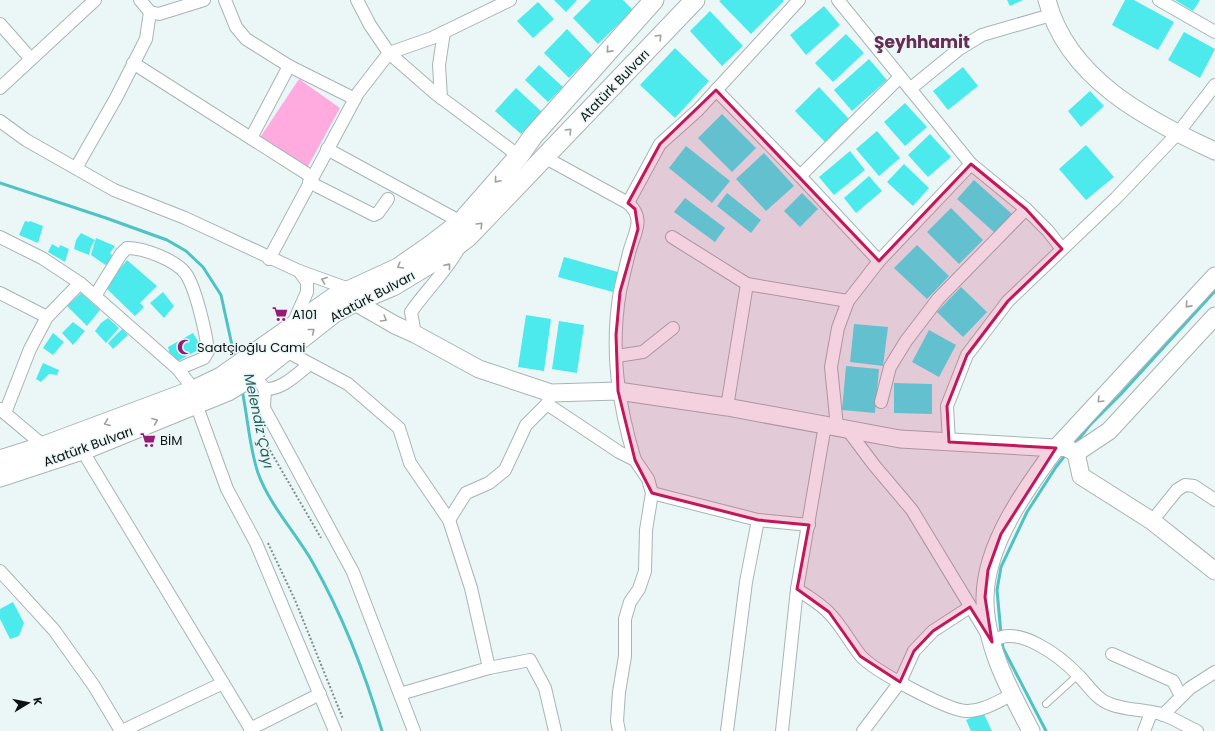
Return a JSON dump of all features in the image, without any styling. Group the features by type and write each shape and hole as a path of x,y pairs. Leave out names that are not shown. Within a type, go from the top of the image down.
{"main road":[{"name":"Atatürk Bulvarı","path":"257,373 292,326 352,295 398,268 431,246 461,222 519,156 533,136 654,0"},
{"name":"Atatürk Bulvarı","path":"0,477 82,450 224,384 257,373 334,313 352,295 393,286 446,254 464,241 695,0"},
{"name":"Atatürk Bulvarı","path":"0,460 195,397"}],"street":[{"path":"0,88 94,0"},
{"path":"140,0 150,12 159,14 204,0"},
{"path":"225,0 239,33 246,39 289,66 355,99"},
{"path":"357,0 370,25 389,53 441,98 519,156"},
{"path":"269,258 355,99 389,53 444,32 510,0"},
{"path":"628,203 660,144 698,110 799,0"},
{"path":"838,0 971,164 1026,209 1048,231 1062,249"},
{"path":"1159,0 1215,32"},
{"path":"910,90 959,48 982,35 1049,8 1066,45 1109,91 1178,133 1215,151"},
{"path":"76,168 146,39 150,12"},
{"path":"0,24 31,59"},
{"path":"441,98 439,65 444,32"},
{"path":"133,63 251,138 311,180 374,215 378,213 388,199"},
{"path":"251,138 289,66"},
{"path":"800,176 900,77"},
{"path":"949,442 947,406 967,355 1008,301 1116,198 1178,133 1215,85"},
{"path":"716,90 800,176 879,261"},
{"path":"0,121 26,140 114,190 185,218 352,295 395,325 415,334 479,369 549,399 619,452 635,460"},
{"path":"327,149 461,222"},
{"path":"544,157 628,203 635,209 637,216 638,229 630,251 620,292 616,335 618,391 623,422 635,460 648,479 652,493 646,530 645,570 638,589 630,602 625,619 625,656 619,692 617,720 619,731"},
{"path":"782,731 797,590 809,525 836,427 831,367 838,328 848,301 879,261 971,164"},
{"path":"881,402 890,367 906,341 938,299 1026,209"},
{"path":"0,236 42,258 80,283 178,369 195,397 227,489 256,543 335,731"},
{"path":"672,237 747,284 848,301"},
{"path":"415,334 411,312 423,295 450,264 464,241"},
{"path":"95,296 120,254 127,248 139,248 164,258 185,272 192,286 208,351 204,358 178,369"},
{"path":"292,326 307,292 307,282 299,271"},
{"path":"1027,730 1012,695 994,640 985,597 988,570 1001,534 1036,475 1066,450 1215,276"},
{"path":"44,446 3,411 30,349 47,317 80,283"},
{"path":"727,407 747,284"},
{"path":"0,293 47,317"},
{"path":"449,520 466,493 489,483 505,470 526,425 549,399 618,391 727,407 900,439 1066,450 1109,431 1215,316"},
{"path":"617,356 643,352 673,328"},
{"path":"286,351 348,384 399,428 410,463 449,520 471,588 489,668"},
{"path":"257,373 273,389 292,379 310,364"},
{"path":"257,373 264,408 353,572 414,731"},
{"path":"836,427 874,465 912,510 970,607 994,640"},
{"path":"82,450 251,730 320,694"},
{"path":"1066,450 1081,476 1152,522 1215,571"},
{"path":"1152,522 1177,490 1185,485 1194,486 1215,500"},
{"path":"652,493 758,520 809,525"},
{"path":"727,731 746,582 758,520"},
{"path":"1,575 54,630 94,686 122,731 223,683"},
{"path":"797,590 829,612 860,656 900,682 954,709 967,711 979,709 1012,695"},
{"path":"863,731 900,682 914,651 934,631 970,607"},
{"path":"994,640 1010,636 1026,638 1054,655 1078,675 1095,695 1109,704 1157,714 1197,731"},
{"path":"1112,654 1172,681 1182,696"},
{"path":"400,694 489,668 530,660 545,688 555,731"},
{"path":"1144,731 1157,714 1182,696 1190,688 1215,672"}],"lane":[{"path":"1046,704 1078,675"}],"path":[{"path":"264,408 257,415 268,447 324,542"}],"highlighted area":[{"path":"716,90 879,261 971,164 1026,209 1062,249 1008,301 967,355 947,406 949,442 1056,448 1001,534 988,570 985,597 992,642 970,607 933,631 914,651 900,682 860,656 829,612 797,589 809,525 758,520 652,493 635,460 618,391 616,335 620,292 638,229 635,209 628,203 660,144"}],"shaded area":[{"path":"299,79 340,108 307,168 259,139"}],"building":[{"path":"554,0 577,0 566,12"},
{"path":"591,0 623,0 633,10 598,44 573,18"},
{"path":"1007,0 1023,0 1010,6"},
{"path":"1125,0 1134,0 1174,22 1158,50 1112,25"},
{"path":"1175,0 1200,0 1193,11"},
{"path":"719,1 784,1 751,34"},
{"path":"538,2 554,19 533,38 517,21"},
{"path":"824,6 840,25 806,55 790,35"},
{"path":"710,11 743,46 722,66 690,31"},
{"path":"567,29 592,55 569,78 544,53"},
{"path":"1184,32 1215,49 1200,78 1168,60"},
{"path":"846,34 864,53 833,82 815,63"},
{"path":"675,48 709,81 675,118 640,85"},
{"path":"869,59 887,80 852,111 834,90"},
{"path":"539,65 563,87 548,102 525,80"},
{"path":"963,67 978,86 948,110 933,91"},
{"path":"819,87 849,119 825,142 795,111"},
{"path":"516,88 542,112 521,134 495,111"},
{"path":"1090,91 1104,106 1081,127 1068,111"},
{"path":"905,103 927,127 905,146 884,122"},
{"path":"722,114 756,148 732,172 698,138"},
{"path":"877,131 900,158 879,176 856,149"},
{"path":"930,134 951,157 928,177 908,155"},
{"path":"1086,145 1114,177 1086,200 1059,169"},
{"path":"686,146 730,181 712,203 669,168"},
{"path":"850,151 865,170 834,195 819,177"},
{"path":"764,153 794,186 766,211 736,179"},
{"path":"904,164 929,188 913,206 887,182"},
{"path":"869,176 882,191 856,213 844,198"},
{"path":"974,180 1012,214 995,233 957,199"},
{"path":"727,193 761,220 751,233 717,206"},
{"path":"802,193 818,209 800,227 784,211"},
{"path":"685,198 725,228 715,242 674,212"},
{"path":"951,208 983,240 959,264 927,232"},
{"path":"25,221 30,221 43,226 38,243 19,235"},
{"path":"81,233 95,240 89,255 74,249 76,240"},
{"path":"96,238 115,246 110,253 112,255 107,266 91,255"},
{"path":"52,244 59,248 60,245 69,249 65,262 48,252"},
{"path":"917,245 949,276 927,299 894,268"},
{"path":"564,257 618,272 613,292 558,277"},
{"path":"127,260 157,286 140,303 144,307 135,316 105,287"},
{"path":"961,287 987,312 963,337 937,312"},
{"path":"163,292 174,306 164,318 150,303"},
{"path":"81,293 100,310 87,326 67,306"},
{"path":"526,315 551,319 544,371 518,367"},
{"path":"108,318 119,328 106,343 95,331 101,323"},
{"path":"559,321 584,325 577,373 552,369"},
{"path":"73,322 85,331 73,345 62,333"},
{"path":"854,324 888,327 883,366 850,362"},
{"path":"122,329 128,335 113,349 108,343"},
{"path":"929,330 956,345 939,377 912,362"},
{"path":"53,333 64,342 53,355 43,348"},
{"name":"Saatçioğlu Cami","path":"193,333 202,348 176,362 170,355 168,347"},
{"path":"43,363 59,370 57,375 49,374 41,382 36,379"},
{"path":"846,366 879,369 875,413 842,410"},
{"path":"894,383 932,384 932,414 894,413"},
{"path":"13,602 24,623 19,636 10,639 0,619 0,609"},
{"path":"983,712 992,731 971,731 966,720"}],"waterway":[{"name":"Melendiz Çayı","path":"0,183 167,240 186,251 203,267 221,295 235,359"},
{"path":"1074,445 1090,425 1121,394 1215,291"},
{"name":"Melendiz Çayı","path":"242,390 258,473 269,497 313,563 334,603 361,666 382,731"},
{"path":"1001,634 997,590 1001,567 1027,512 1066,454"},
{"path":"1002,641 1003,648 1046,731"}],"place":[{"name":"A101","path":"280,314"},
{"name":"Saatçioğlu Cami","path":"185,347"},
{"name":"BİM","path":"148,440"}],"district":[{"name":"Şeyhhamit","path":"922,42"}]}
